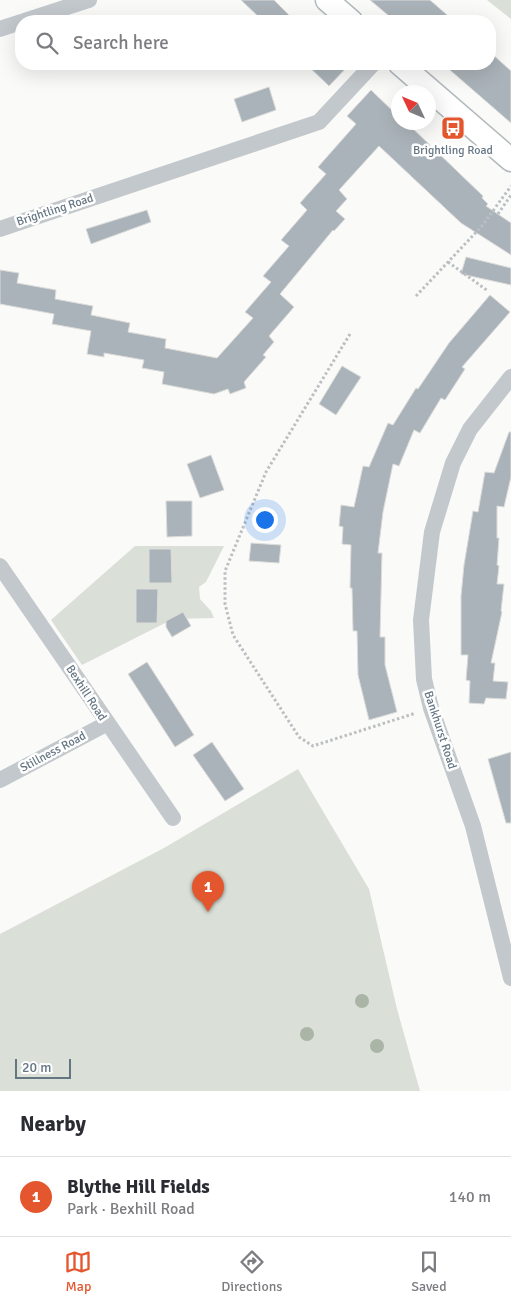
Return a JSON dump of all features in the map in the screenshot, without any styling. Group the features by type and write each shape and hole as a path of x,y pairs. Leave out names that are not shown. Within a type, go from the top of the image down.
{"street":[{"path":"43,15 89,0"},
{"path":"327,0 345,15"},
{"path":"0,29 15,24"},
{"name":"Brightling Road","path":"0,229 319,122 367,70"},
{"path":"407,70 511,160"},
{"name":"Bankhurst Road","path":"511,377 470,429 452,463 432,532 422,620 424,679 431,708 473,826 511,978"},
{"name":"Bexhill Road","path":"0,566 106,724 173,818"},
{"name":"Stillness Road","path":"0,780 106,724"}],"path":[{"path":"416,296 482,226 511,186"},
{"path":"498,214 511,195"},
{"path":"448,262 488,291"},
{"path":"350,334 266,472 225,571 225,604 233,635 299,737 313,746 431,708"}],"shaded area":[{"path":"487,0 511,0 511,19"},
{"path":"135,546 224,546 206,582 199,587 200,599 211,611 214,618 173,619 82,665 51,620"},
{"path":"298,769 369,889 397,1009 420,1091 0,1091 0,934 164,848"}],"building":[{"path":"241,0 274,0 289,15 257,15"},
{"path":"370,0 430,0 447,15 388,15"},
{"path":"496,57 511,71 511,123 450,70 496,70"},
{"path":"312,70 344,70 329,86"},
{"path":"269,87 276,110 242,122 234,99"},
{"path":"371,90 391,109 391,130 414,130 483,196 482,198 488,204 486,206 511,223 511,255 461,223 379,146 339,190 347,199 336,211 345,219 333,230 280,294 294,307 269,336 274,342 263,355 266,357 244,382 246,388 230,394 228,389 214,394 162,384 164,372 142,368 144,360 104,353 104,357 87,354 91,331 52,324 54,314 0,304 0,270 19,273 17,283 56,290 55,299 93,306 91,315 130,323 128,332 166,339 165,348 217,358 253,318 245,312 271,282 263,276 289,246 281,240 307,210 300,203 326,174 318,167 356,124 347,116"},
{"path":"147,210 151,222 91,244 86,229"},
{"path":"466,257 511,268 511,285 461,274"},
{"path":"490,295 510,312 462,367 465,369 445,400 441,398 420,433 414,430 399,466 393,464 383,512 378,553 382,553 380,637 385,637 385,665 397,712 369,720 358,675 357,631 353,631 352,588 350,588 351,545 342,544 343,527 339,526 341,505 354,507 363,466 369,467 388,423 393,425 416,388 418,389 449,343"},
{"path":"342,366 361,377 336,415 319,404"},
{"path":"509,432 511,432 511,477 504,507 497,506 497,538 499,538 497,565 499,566 497,584 504,584 502,612 491,663 495,663 493,681 508,682 506,699 486,698 484,704 469,703 470,681 466,680 468,655 461,655 461,596 464,565 473,511 478,512 485,472 494,473"},
{"path":"211,455 224,490 200,498 187,464"},
{"path":"166,501 192,501 192,536 167,537"},
{"path":"251,543 281,545 279,563 249,561"},
{"path":"149,549 171,549 172,583 149,583"},
{"path":"136,589 158,589 157,623 136,623"},
{"path":"183,612 191,626 172,637 166,627 166,621"},
{"path":"147,662 194,735 175,747 128,674"},
{"path":"212,742 244,789 225,801 193,755"},
{"path":"511,752 511,823 506,823 488,759"}],"place":[{"name":"Brightling Road","path":"453,128"},
{"name":"Blythe Hill Fields","path":"208,912"}]}
